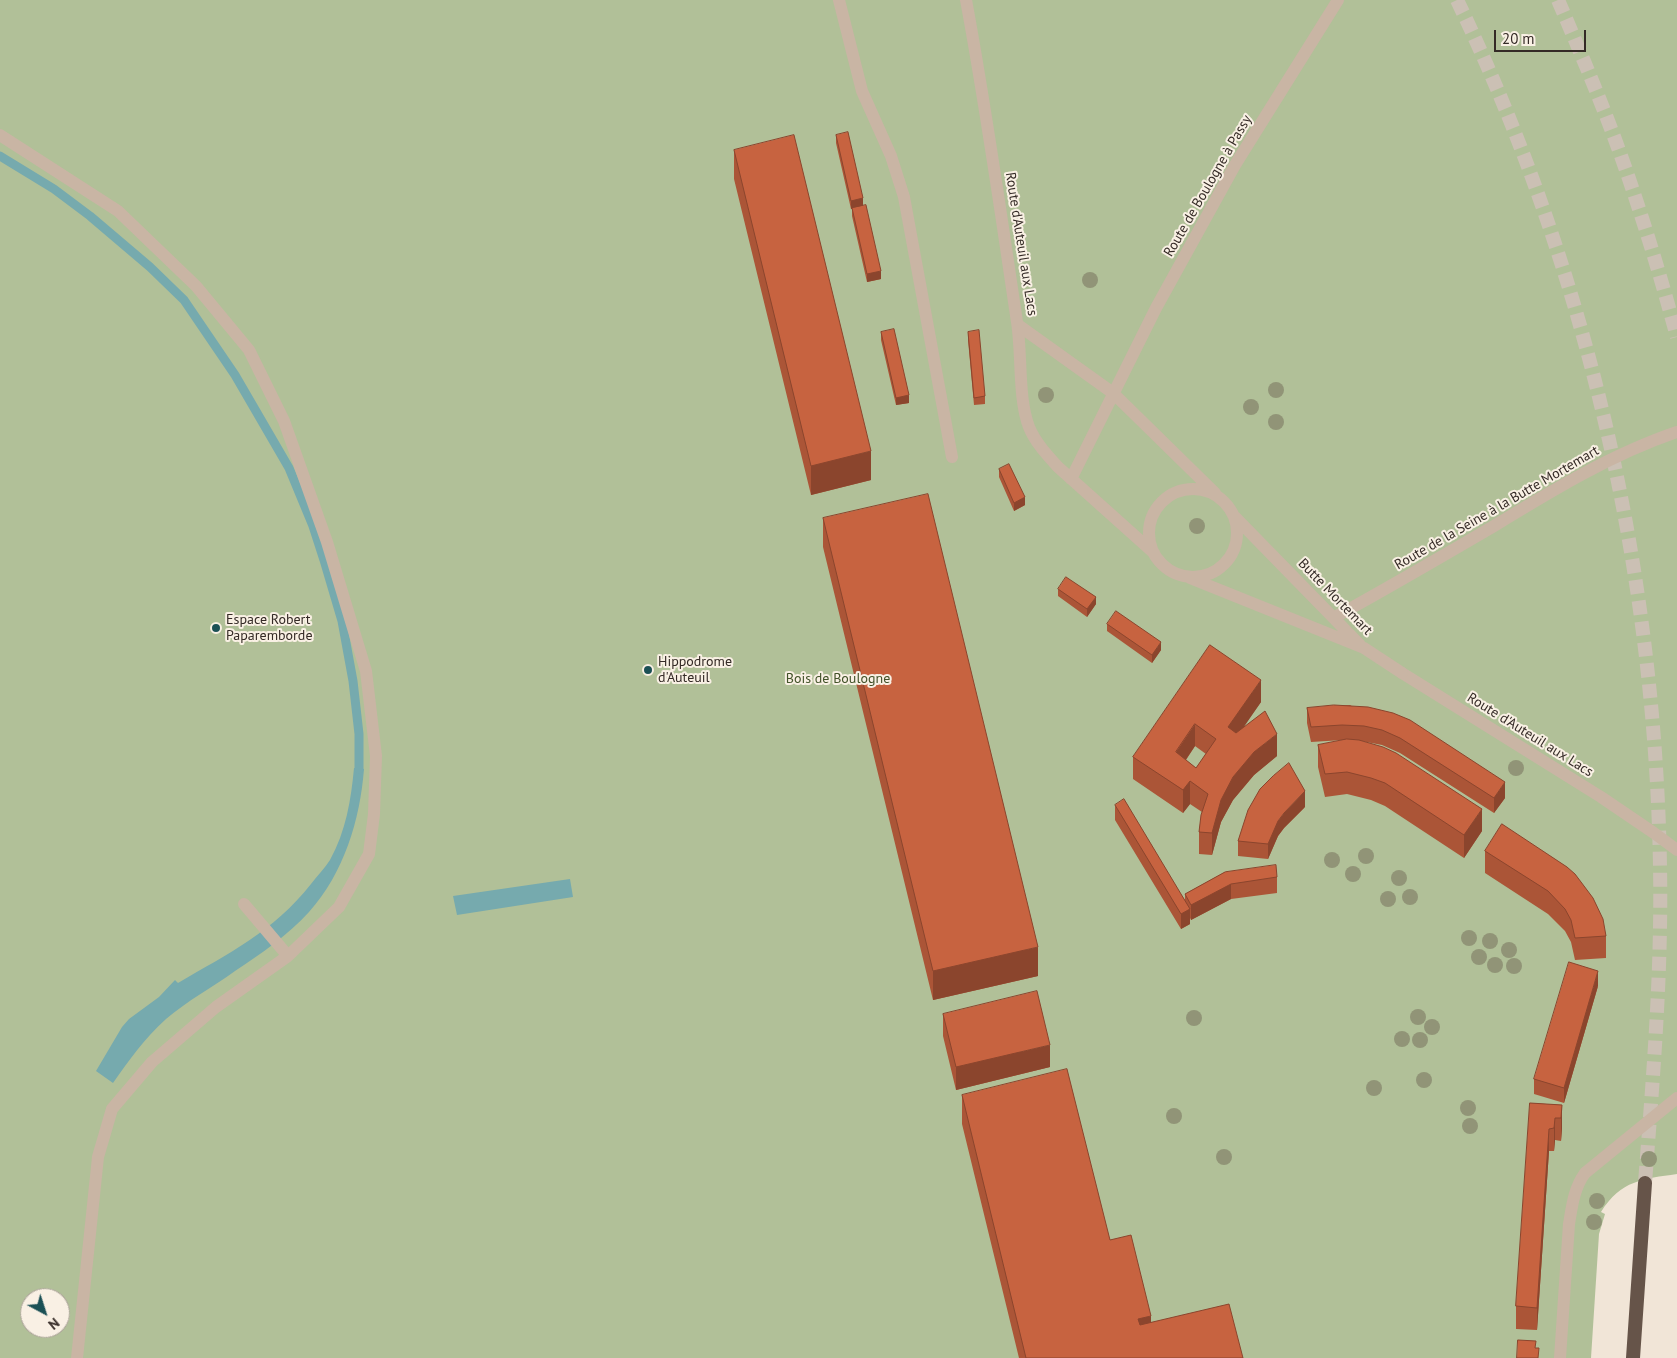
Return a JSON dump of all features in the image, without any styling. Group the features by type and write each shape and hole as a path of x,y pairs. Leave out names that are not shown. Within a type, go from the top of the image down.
{"highway":[{"path":"1633,1358 1645,1183"}],"street":[{"path":"839,0 862,91 891,156 904,197 952,457"},
{"name":"Route d'Auteuil aux Lacs","path":"966,0 1018,325 1023,400 1029,427 1045,453 1070,479"},
{"name":"Route de Boulogne à Passy","path":"1114,393 1156,308 1235,166 1338,0"},
{"path":"0,135 118,211 196,286 249,350 284,421 327,542 366,671 376,756 374,814 369,854 339,907 288,956 216,1007 152,1062 112,1110 98,1158 77,1358"},
{"name":"Butte Mortemart","path":"1018,325 1114,393 1228,505 1235,517 1364,648"},
{"path":"1070,479 1114,393"},
{"name":"Route de la Seine à la Butte Mortemart","path":"1335,617 1583,474 1643,444 1677,432"},
{"name":"Butte Mortemart","path":"1070,479 1154,553 1162,564 1174,572 1364,648"},
{"path":"1154,553 1150,539 1150,525 1155,511 1164,500 1176,492 1189,489 1204,490 1217,495"},
{"path":"1188,577 1202,576 1216,570 1228,560 1235,547 1238,532 1235,517"},
{"name":"Route d'Auteuil aux Lacs","path":"1364,648 1601,797 1677,850"},
{"path":"244,904 288,956"},
{"path":"1560,1358 1569,1224 1580,1180 1585,1173 1677,1098"}],"green space":[{"name":"Bois de Boulogne","path":"0,0 1677,0 1677,1174 1643,1180 1625,1187 1609,1201 1601,1212 1605,1214 1599,1234 1591,1358 0,1358"}],"water":[{"path":"354,768 364,769 359,807 354,826 341,863 321,897 309,912 292,929 264,951 174,1012 144,1042 113,1083 96,1071 122,1027 129,1019 159,997 175,980 178,983 266,929 311,884 326,866 336,849 344,827"},
{"path":"570,879 573,897 457,915 453,896"}],"building":[{"path":"848,132 863,198 851,201 836,135"},
{"path":"794,135 871,451 811,466 734,150"},
{"path":"866,205 881,271 867,274 852,208"},
{"path":"894,329 909,395 896,398 881,332"},
{"path":"979,330 985,396 974,398 968,332"},
{"path":"1009,464 1025,497 1014,503 999,469"},
{"path":"928,494 1038,947 933,971 823,518"},
{"path":"1066,577 1096,597 1087,609 1058,589"},
{"path":"1116,611 1161,642 1152,655 1107,624"},
{"path":"1210,645 1261,680 1228,727 1236,733 1265,711 1277,734 1254,752 1233,777 1221,800 1212,833 1199,832 1201,815 1208,794 1190,781 1183,790 1133,757","holes":["1195,724 1216,739 1196,768 1176,752"]},
{"path":"1334,705 1368,707 1393,713 1410,720 1505,782 1494,798 1400,738 1382,730 1364,726 1342,725 1311,727 1307,708"},
{"path":"1347,739 1359,740 1396,753 1482,809 1464,835 1385,783 1347,772 1325,774 1318,745"},
{"path":"1289,763 1305,791 1278,821 1268,844 1238,841 1248,810 1260,789"},
{"path":"1124,799 1190,909 1181,914 1115,805"},
{"path":"1502,824 1575,874 1593,898 1603,919 1606,936 1575,938 1571,920 1565,909 1548,891 1485,851"},
{"path":"1276,865 1277,877 1231,884 1191,905 1185,894 1225,872"},
{"path":"1569,962 1598,971 1564,1088 1534,1079"},
{"path":"1037,991 1050,1045 956,1067 943,1014"},
{"path":"1067,1069 1110,1240 1131,1235 1151,1316 1138,1319 1140,1325 1229,1304 1243,1358 1026,1358 962,1095"},
{"path":"1530,1103 1562,1105 1561,1118 1555,1118 1554,1128 1549,1129 1537,1308 1516,1306"},
{"path":"1518,1340 1536,1341 1535,1348 1539,1348 1538,1358 1517,1358"}],"waterway":[{"path":"0,156 54,189 90,216 150,267 184,300 235,375 289,468 313,526 324,560 342,621 353,681 359,734 359,769"}],"tunnel":[{"path":"1457,0 1503,102 1542,207 1577,313 1605,422 1628,532 1644,643 1655,755 1660,866 1660,945 1645,1183"},
{"path":"1558,0 1602,105 1626,170 1653,253 1677,337"}],"place":[{"name":"Espace Robert Paparemborde","path":"216,628"},
{"name":"Hippodrome d'Auteuil","path":"648,670"}]}
